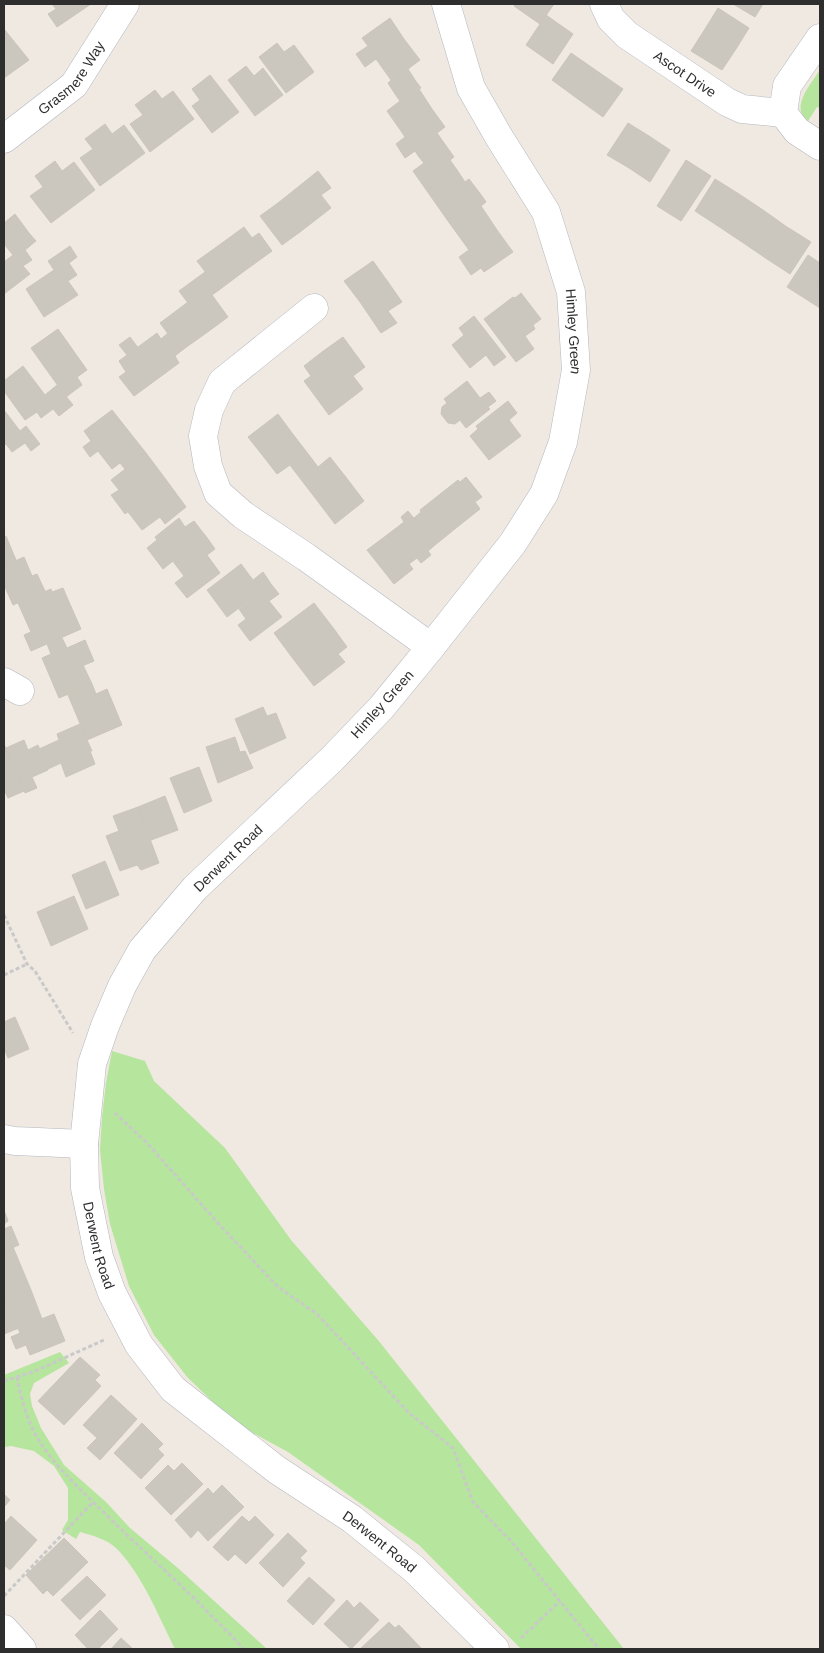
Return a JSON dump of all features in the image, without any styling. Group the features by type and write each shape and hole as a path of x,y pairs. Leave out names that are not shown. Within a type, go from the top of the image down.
{"street":[{"name":"Grasmere Way","path":"4,139 74,85 125,4"},
{"name":"Himley Green","path":"332,759 381,708 513,544 544,494 563,442 576,370 571,292 546,212 498,136 471,88 446,4"},
{"name":"Ascot Drive","path":"604,4 611,19 626,36 727,102 742,109 783,113"},
{"path":"820,38 787,86 783,113 797,131 820,146"},
{"path":"314,308 222,382 209,410 204,436 208,466 218,493 243,515 306,556 431,647"},
{"name":"Derwent Road","path":"332,759 196,888 142,950 122,986 105,1026 92,1064 84,1144 85,1188 99,1257 112,1293 139,1345 173,1389 277,1470 352,1519 506,1646"},
{"path":"4,1139 84,1144"},
{"path":"4,1628 22,1649"}],"path":[{"path":"4,914 27,964 35,970 92,1064"},
{"path":"4,975 27,964"},
{"path":"89,1093 108,1106 148,1144 277,1286 317,1314 409,1413 453,1448 473,1502 510,1540 599,1649"},
{"path":"4,1381 33,1372 98,1343 129,1326"},
{"path":"17,1377 21,1398 32,1428 58,1467 117,1527 173,1577 222,1625 243,1649"},
{"path":"4,1596 93,1502"},
{"path":"506,1646 560,1601"}],"green space":[{"path":"820,70 820,108 817,107 808,121 803,115 801,102"},
{"path":"112,1051 145,1061 154,1081 225,1148 291,1240 378,1340 624,1649 521,1649 419,1545 288,1452 235,1423 188,1378 154,1335 129,1286 110,1224 100,1150 106,1083"},
{"path":"60,1352 69,1363 34,1383 30,1394 32,1406 41,1428 64,1465 106,1502 130,1528 179,1569 267,1649 175,1649 142,1583 116,1548 95,1536 80,1532 76,1539 62,1530 68,1520 68,1488 54,1466 34,1451 11,1446 6,1447 4,1445 4,1375"}],"building":[{"path":"52,4 91,4 57,27 48,14 56,9"},
{"path":"516,4 554,4 540,24 514,6"},
{"path":"733,4 763,4 755,17"},
{"path":"718,8 749,28 736,49 705,29"},
{"path":"546,15 573,34 553,64 526,45"},
{"path":"390,18 404,39 365,67 356,54 368,46 362,38"},
{"path":"4,29 29,60 4,78"},
{"path":"705,29 736,49 722,70 691,51"},
{"path":"404,39 420,60 408,69 415,80 395,94 388,83 391,80 376,59"},
{"path":"277,43 284,52 294,45 314,72 286,93 259,57"},
{"path":"571,53 597,71 578,99 552,80"},
{"path":"246,66 254,76 263,68 283,95 255,116 228,80"},
{"path":"597,71 623,89 603,117 578,99"},
{"path":"210,75 239,112 212,133 192,106 200,100 192,89"},
{"path":"415,80 432,109 401,131 387,111 400,101 395,94"},
{"path":"155,90 162,99 173,91 194,119 150,152 130,124 143,115 135,105"},
{"path":"432,109 445,127 437,133 442,140 419,157 415,151 405,158 396,144 405,137 401,131"},
{"path":"628,123 649,136 629,168 607,155"},
{"path":"105,124 112,134 124,125 145,153 100,186 80,158 93,149 85,139"},
{"path":"649,136 670,150 650,182 629,168"},
{"path":"442,140 454,157 450,160 457,170 427,191 413,171 424,163 419,157"},
{"path":"686,160 711,176 681,221 657,206"},
{"path":"55,161 62,171 74,162 95,190 51,223 30,196 43,187 35,176"},
{"path":"457,170 465,182 469,179 482,196 448,221 427,191"},
{"path":"318,171 331,188 321,195 331,208 300,232 278,203"},
{"path":"715,179 739,194 718,226 695,211"},
{"path":"739,194 763,210 742,242 718,226"},
{"path":"482,196 486,202 481,206 497,230 469,250 448,221"},
{"path":"278,203 300,232 282,245 260,216"},
{"path":"763,210 787,227 767,259 742,242"},
{"path":"15,214 29,233 8,249 4,246 4,223"},
{"path":"244,227 252,238 259,233 272,251 243,272 222,243"},
{"path":"787,227 811,242 790,274 767,259"},
{"path":"497,230 513,252 484,272 481,268 471,275 459,257"},
{"path":"29,233 36,241 25,250 32,260 23,266 30,274 4,294 4,262 13,255 8,249"},
{"path":"222,243 243,272 219,290 197,261"},
{"path":"70,246 77,257 69,263 77,275 68,281 78,295 44,317 26,289 54,270 48,261"},
{"path":"808,255 820,263 820,283 809,301 787,287"},
{"path":"373,261 388,282 360,302 344,281"},
{"path":"205,272 219,290 212,295 228,317 209,331 179,291"},
{"path":"388,282 402,302 388,311 397,323 381,333 360,302"},
{"path":"820,283 820,308 809,301"},
{"path":"521,293 541,319 533,325 535,329 525,336 534,349 516,362 484,319"},
{"path":"188,302 209,331 181,351 160,323"},
{"path":"474,316 506,357 494,366 486,355 470,368 452,345 464,335 459,328"},
{"path":"58,329 87,370 77,377 82,385 66,397 31,348"},
{"path":"157,333 161,339 168,333 181,351 175,356 179,363 160,377 138,347"},
{"path":"130,337 160,377 134,396 119,377 126,372 119,361 127,355 119,345"},
{"path":"343,337 365,367 353,376 363,389 354,396 322,352"},
{"path":"322,352 354,396 329,415 304,381 311,376 304,366"},
{"path":"23,366 45,395 57,385 73,405 59,416 53,409 41,418 37,412 25,420 4,391 4,381"},
{"path":"467,381 480,398 489,392 496,401 488,407 490,409 466,428 460,420 455,424 448,423 441,414 442,407 447,403 444,399"},
{"path":"508,401 517,413 509,420 521,436 489,460 470,436 478,429 476,426"},
{"path":"4,410 20,431 26,426 40,444 31,451 25,443 12,452 6,444 4,446"},
{"path":"112,410 127,429 90,457 83,447 91,441 84,431"},
{"path":"278,414 292,433 263,456 248,437"},
{"path":"127,429 146,453 125,469 120,463 112,469 98,451"},
{"path":"292,433 312,459 296,473 290,465 277,474 263,456"},
{"path":"146,453 167,481 125,514 111,495 119,490 111,480"},
{"path":"330,457 345,476 316,499 296,473 312,459 318,467"},
{"path":"345,476 364,501 335,524 316,499"},
{"path":"466,477 482,497 475,502 480,509 461,524 439,495 458,480 460,482"},
{"path":"167,481 186,507 165,524 160,517 142,530 128,512"},
{"path":"439,495 461,524 435,545 414,518 421,512 420,510"},
{"path":"408,511 435,545 428,551 431,555 421,563 417,558 409,564 387,535 404,522 401,517"},
{"path":"179,518 185,527 194,521 208,539 175,564 173,561 163,569 147,548 157,540 155,537"},
{"path":"387,535 413,569 394,584 367,550"},
{"path":"6,536 16,560 4,566 4,537"},
{"path":"208,539 215,549 207,555 220,573 187,598 175,583 184,576 175,564"},
{"path":"24,557 32,576 4,588 4,566"},
{"path":"241,564 253,580 263,572 271,584 227,617 207,590"},
{"path":"37,574 45,591 13,605 5,587"},
{"path":"271,584 279,594 269,601 282,617 250,641 238,625 246,619 239,609"},
{"path":"63,588 69,602 26,621 18,603 51,589 52,592"},
{"path":"69,602 81,629 31,651 24,635 31,632 26,621"},
{"path":"314,603 334,629 294,660 274,633"},
{"path":"334,629 347,647 338,654 345,662 314,686 294,660"},
{"path":"62,638 67,648 85,640 94,661 51,679 42,658 51,654 47,644"},
{"path":"83,665 92,684 59,698 51,679"},
{"path":"92,684 96,694 107,689 122,725 87,740 68,695"},
{"path":"263,707 267,716 276,713 286,738 250,754 235,719"},
{"path":"80,724 92,751 90,751 95,764 66,777 61,763 48,769 39,749 59,740 57,734"},
{"path":"235,737 240,752 245,751 253,768 218,783 206,747"},
{"path":"24,740 28,750 38,745 48,770 32,777 37,788 25,793 6,748"},
{"path":"4,744 24,791 8,798 4,789"},
{"path":"199,767 212,801 184,813 170,778"},
{"path":"165,796 178,830 151,840 138,807"},
{"path":"138,807 159,863 141,870 137,865 120,871 106,836 119,831 113,816"},
{"path":"105,861 119,895 86,909 72,875"},
{"path":"74,896 88,929 51,946 37,912"},
{"path":"15,1017 29,1049 8,1058 4,1048 4,1022"},
{"path":"4,1210 8,1221 4,1224"},
{"path":"11,1226 19,1245 4,1251 4,1229"},
{"path":"13,1247 31,1290 5,1300 4,1251"},
{"path":"31,1290 42,1319 4,1334 4,1301"},
{"path":"54,1314 65,1341 30,1355 26,1345 16,1349 11,1337 20,1333 18,1328"},
{"path":"80,1357 100,1375 95,1380 101,1386 64,1425 38,1401"},
{"path":"111,1395 137,1419 100,1460 87,1448 97,1438 83,1425"},
{"path":"142,1423 163,1444 158,1449 164,1455 141,1479 114,1453"},
{"path":"182,1463 203,1484 171,1515 145,1488 168,1465 174,1471"},
{"path":"222,1485 244,1507 208,1541 198,1530 191,1538 175,1520 208,1488 213,1494"},
{"path":"4,1494 10,1500 4,1507"},
{"path":"11,1516 37,1540 10,1570 4,1565 4,1524"},
{"path":"242,1516 249,1522 255,1516 274,1535 246,1564 235,1554 228,1561 213,1547"},
{"path":"288,1533 307,1551 300,1558 305,1563 283,1587 259,1563"},
{"path":"64,1538 88,1562 53,1596 47,1590 43,1594 26,1575"},
{"path":"87,1576 106,1595 80,1620 61,1600"},
{"path":"309,1577 335,1600 313,1625 287,1601"},
{"path":"347,1600 354,1608 360,1602 379,1620 351,1649 324,1624"},
{"path":"100,1610 118,1629 98,1649 88,1649 75,1635"},
{"path":"389,1622 395,1628 399,1625 422,1649 360,1649"},
{"path":"121,1638 133,1649 111,1649"}]}
